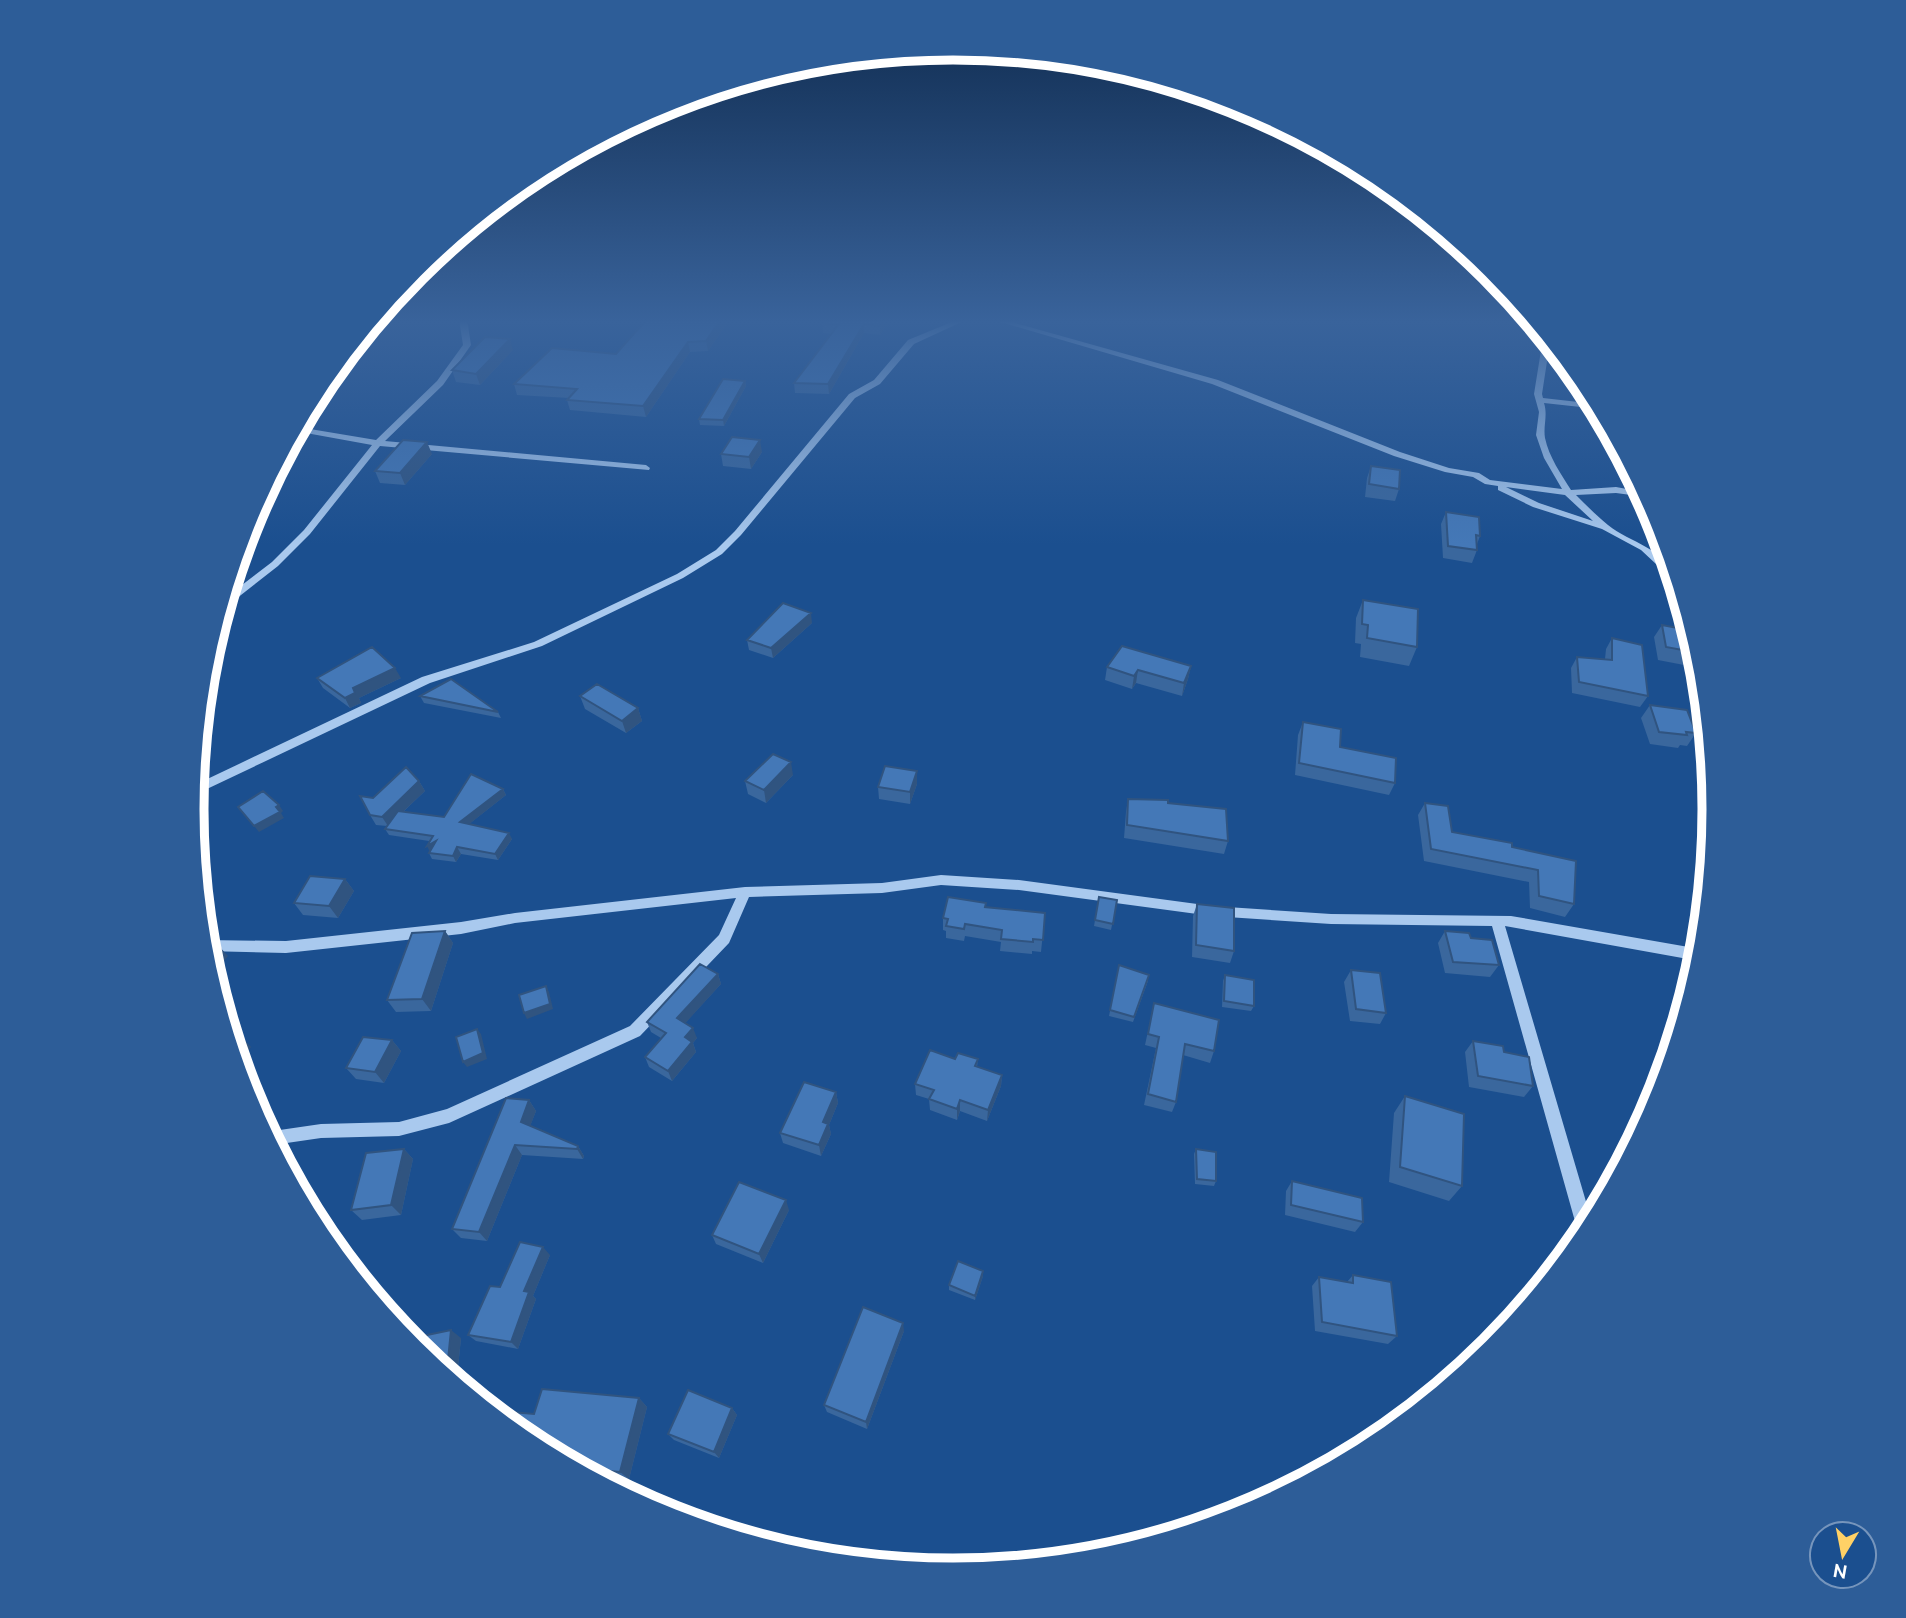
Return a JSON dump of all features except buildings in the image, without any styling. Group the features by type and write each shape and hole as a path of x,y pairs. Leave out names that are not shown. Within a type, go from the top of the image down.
{"street":[{"path":"235,595 275,564 307,532 379,443 428,395"},
{"path":"205,785 426,680 538,644 696,566 719,552 738,533 855,395"},
{"path":"1251,395 1397,454 1463,474 1476,475 1536,505 1607,529 1644,548 1662,564"},
{"path":"1539,395 1543,412 1540,435 1548,458 1568,493 1607,529"},
{"path":"1539,400 1584,405"},
{"path":"306,431 379,443 646,468"},
{"path":"1488,482 1568,493 1616,490 1632,493"},
{"path":"216,945 286,947 461,928 514,918 745,891 882,888 941,880 1018,885 1212,911 1331,919 1538,924 1688,953"},
{"path":"279,1137 321,1131 399,1129 449,1116 635,1031 724,939 745,891"},
{"path":"1497,921 1582,1216"}]}
